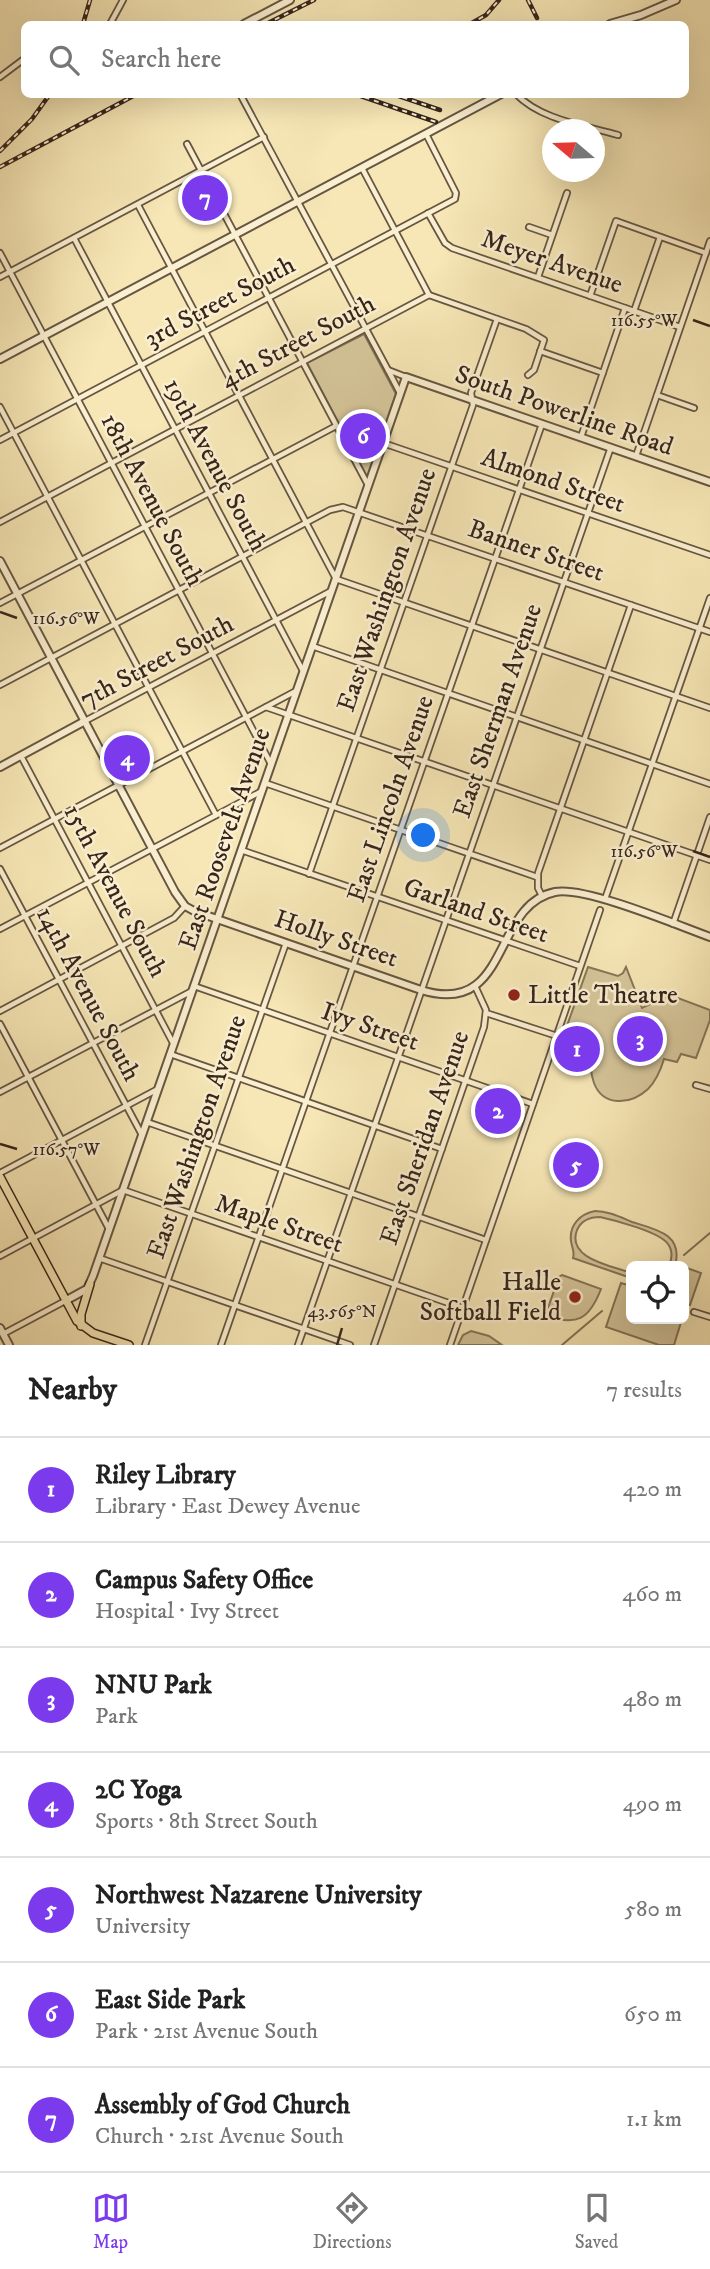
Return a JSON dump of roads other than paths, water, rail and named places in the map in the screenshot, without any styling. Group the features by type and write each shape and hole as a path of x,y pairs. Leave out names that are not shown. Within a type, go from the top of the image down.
{"main road":[{"path":"0,1175 65,1301 82,1326 93,1333 129,1345"},
{"path":"82,1326 81,1314 90,1284"}],"street":[{"path":"112,21 123,0"},
{"path":"250,21 290,0"},
{"path":"620,21 676,0"},
{"path":"0,77 21,61"},
{"path":"242,98 400,394"},
{"path":"0,359 494,98"},
{"path":"520,98 526,105 550,116 618,135"},
{"name":"3rd Street South","path":"0,440 457,197 426,134"},
{"path":"0,277 264,137"},
{"path":"187,144 368,486"},
{"path":"362,168 429,295 527,328 544,340 534,370 528,375"},
{"path":"538,277 567,193"},
{"path":"138,205 336,579 710,708"},
{"name":"Meyer Avenue","path":"428,214 449,246 680,327"},
{"path":"590,296 615,221 706,253"},
{"path":"529,227 552,235"},
{"path":"635,311 660,237"},
{"name":"19th Avenue South","path":"74,238 303,672"},
{"path":"636,456 710,241"},
{"name":"18th Avenue South","path":"0,253 271,765"},
{"name":"4th Street South","path":"0,522 429,295"},
{"path":"581,437 625,308"},
{"name":"East Washington Avenue","path":"309,874 473,405 471,393 497,319"},
{"path":"540,351 603,373"},
{"path":"388,370 406,377"},
{"name":"South Powerline Road","path":"406,377 710,482"},
{"name":"East Roosevelt Avenue","path":"90,1284 406,377"},
{"path":"657,395 694,408"},
{"path":"0,407 216,815"},
{"name":"East Lincoln Avenue","path":"221,1345 542,424"},
{"path":"0,603 336,426"},
{"name":"Almond Street","path":"383,443 710,555"},
{"name":"East Sherman Avenue","path":"298,1345 611,447"},
{"path":"0,685 337,507 360,511"},
{"name":"Banner Street","path":"360,511 710,632"},
{"path":"0,561 175,892 185,906 174,918 0,1011"},
{"name":"7th Street South","path":"0,767 332,591"},
{"path":"605,900 710,598"},
{"path":"542,896 537,877 631,605"},
{"path":"312,646 710,785"},
{"path":"0,848 297,691"},
{"path":"266,707 710,860"},
{"name":"15th Avenue South","path":"21,756 174,1044"},
{"path":"265,783 537,877"},
{"path":"0,929 262,790"},
{"path":"673,924 710,817"},
{"name":"Garland Street","path":"241,850 580,966"},
{"name":"14th Avenue South","path":"0,869 142,1135"},
{"path":"475,986 488,974 524,911 542,896 554,892 570,890 605,900 710,937"},
{"name":"Holly Street","path":"185,906 421,990 443,995 475,986"},
{"path":"450,1345 600,910"},
{"name":"East Washington Avenue","path":"145,1345 286,942"},
{"name":"East Sheridan Avenue","path":"373,1345 484,1027 486,1013 475,986"},
{"path":"0,1092 193,988"},
{"name":"Ivy Street","path":"193,988 533,1104"},
{"path":"486,1013 556,1036"},
{"path":"0,1024 109,1230"},
{"path":"170,1054 442,1149"},
{"path":"696,1085 710,1089"},
{"path":"0,1175 159,1088"},
{"path":"146,1122 486,1240"},
{"path":"0,1256 123,1190"},
{"name":"Maple Street","path":"123,1190 463,1308"},
{"path":"99,1258 349,1345"},
{"path":"9,1345 1,1331 82,1293 90,1284"},
{"path":"694,1312 710,1317"}],"waterway":[{"path":"684,1255 710,1233"},
{"path":"562,1345 602,1311"}],"railway":[{"path":"84,21 90,0"},
{"path":"272,21 314,0"},
{"path":"475,21 486,15 499,0"},
{"path":"528,0 537,18"},
{"path":"0,151 32,119 47,98"},
{"path":"0,167 129,98"},
{"path":"367,98 436,122"},
{"path":"405,98 440,110"}],"place":[{"name":"Assembly of God Church","path":"205,198"},
{"name":"East Side Park","path":"363,436"},
{"name":"2C Yoga","path":"127,758"},
{"name":"Little Theatre","path":"514,995"},
{"name":"NNU Park","path":"640,1039"},
{"name":"Riley Library","path":"577,1049"},
{"name":"Campus Safety Office","path":"498,1111"},
{"name":"Northwest Nazarene University","path":"576,1165"},
{"name":"Halle Softball Field","path":"575,1297"}]}
